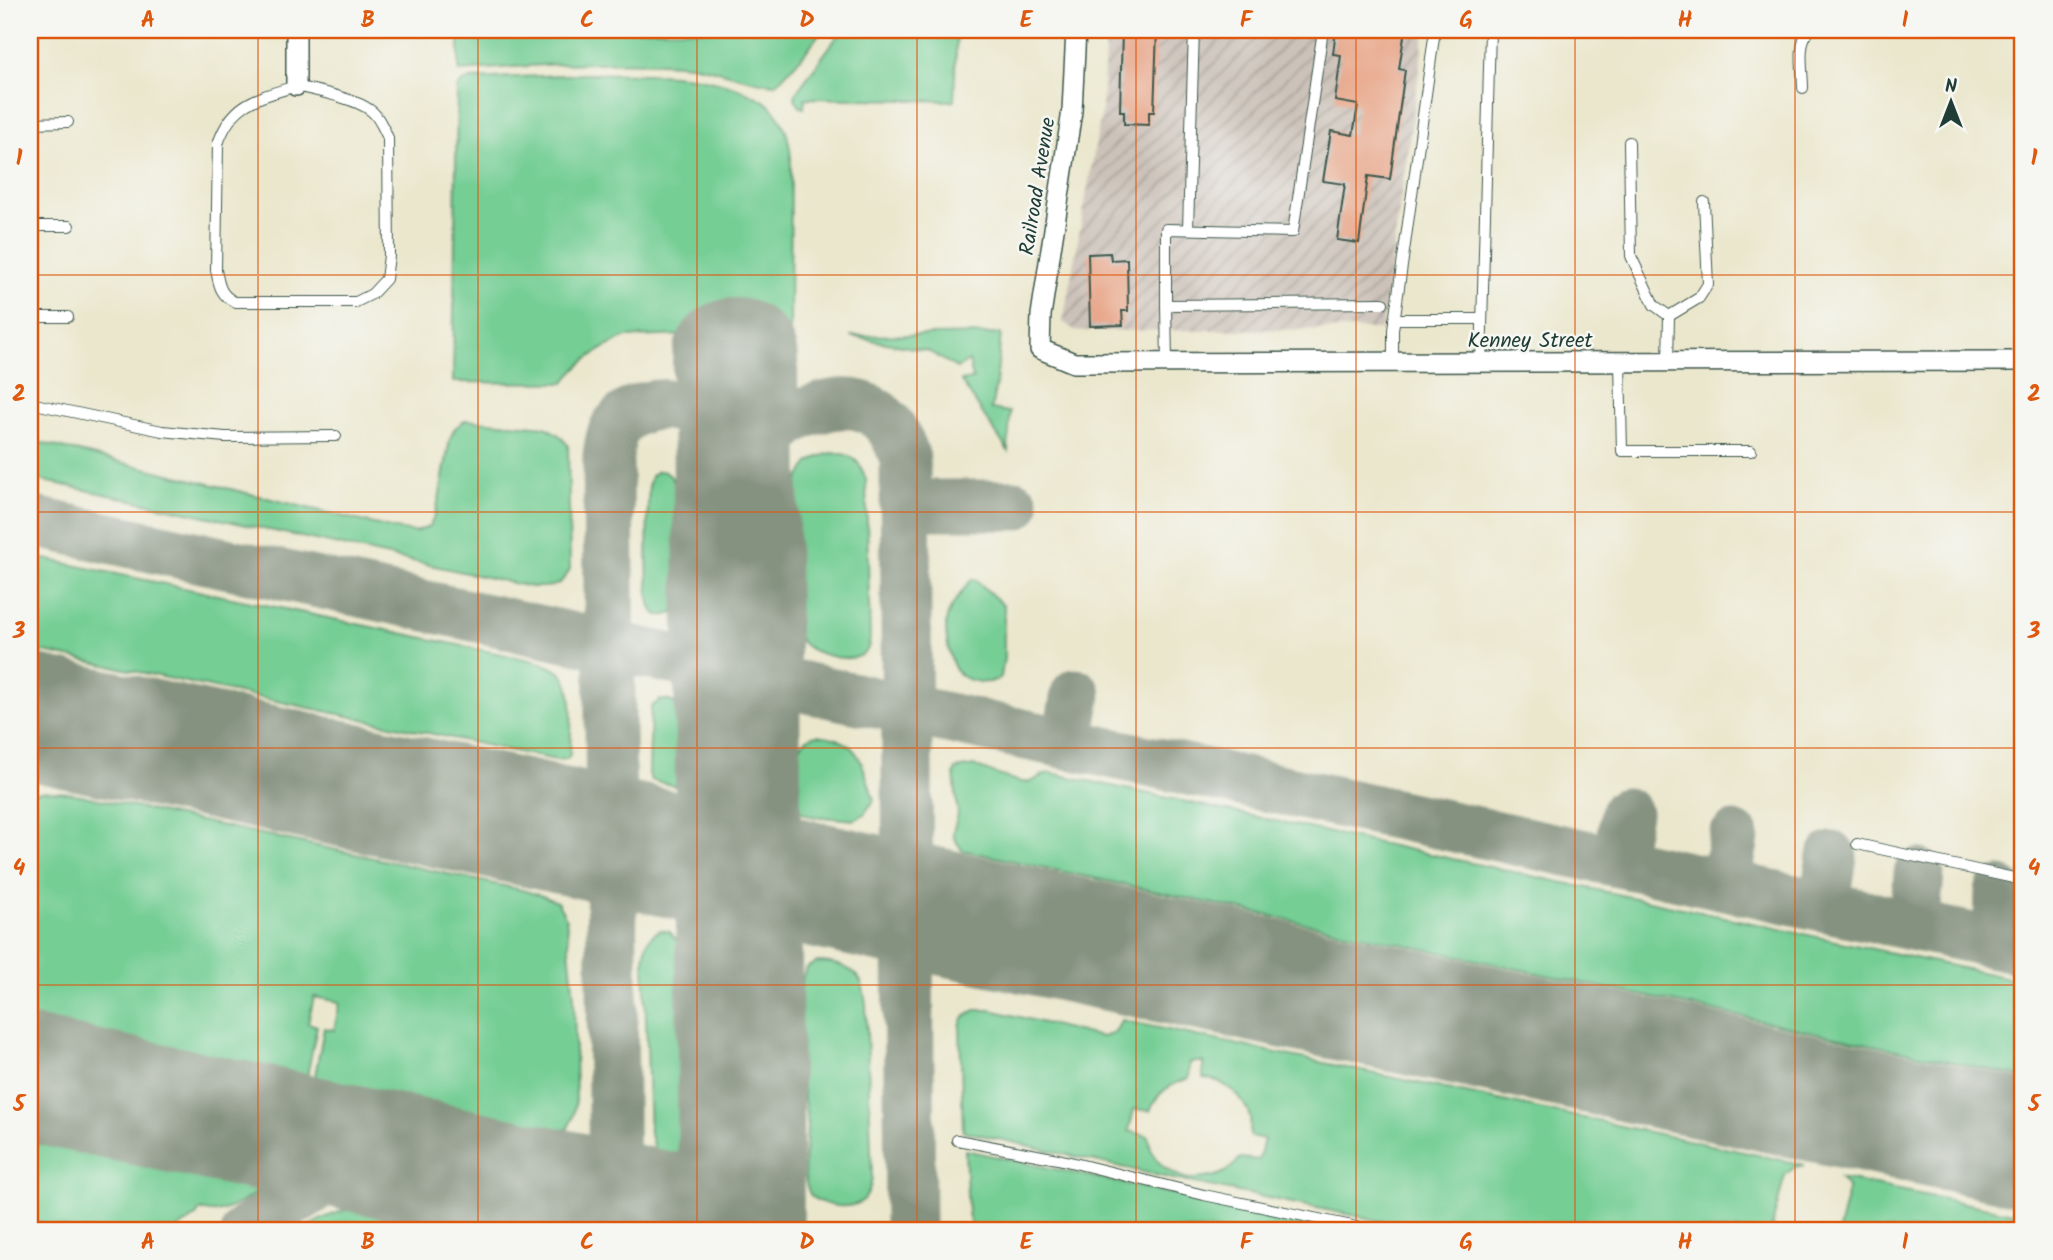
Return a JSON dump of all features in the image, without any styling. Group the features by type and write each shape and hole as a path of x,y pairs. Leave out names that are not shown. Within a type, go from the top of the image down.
{"street":[{"path":"296,30 296,86"},
{"name":"Railroad Avenue","path":"1040,349 1041,315 1072,111 1076,30"},
{"name":"Kenney Street","path":"1040,349 1074,363 2023,361"}],"lane":[{"path":"1188,229 1194,30"},
{"path":"1167,364 1166,229 1293,232 1323,30"},
{"path":"1392,363 1394,319 1435,30"},
{"path":"1481,363 1490,30"},
{"path":"1803,88 1802,49 1804,36 1809,30"},
{"path":"296,86 371,110 388,138 389,256 386,279 372,294 356,302 235,302 220,290 216,270 218,144 224,125 238,108 296,86"},
{"path":"30,123 68,122"},
{"path":"1629,142 1631,256 1654,306 1669,316"},
{"path":"1669,316 1699,298 1708,284 1704,202"},
{"path":"30,226 69,226"},
{"path":"1166,304 1383,303"},
{"path":"1668,362 1669,316"},
{"path":"30,317 68,317"},
{"path":"1394,319 1482,319"},
{"path":"1620,362 1622,451 1751,451"},
{"path":"30,403 162,431 225,437 336,436"},
{"path":"1857,844 2023,880"},
{"path":"957,1140 1049,1157 1204,1195 1371,1230"}],"shaded area":[{"path":"1106,30 1425,30 1382,329 1076,331 1063,322 1102,109"}],"green space":[{"path":"459,30 822,30 776,84 681,64 570,64 459,71"},
{"path":"842,30 957,30 954,101 805,98 804,108 800,107 795,98 796,93"},
{"path":"585,74 672,75 715,81 766,102 779,117 785,129 791,158 790,332 627,337 592,356 564,383 453,382 457,88 471,79"},
{"path":"1001,334 991,409 1010,412 1008,451 961,381 973,379 969,361 957,368 928,351 850,336"},
{"path":"466,420 546,427 568,445 570,569 559,583 549,587 531,587 30,478 30,440 415,532 429,527 435,515 450,439 455,428"},
{"path":"832,453 855,459 866,480 870,639 867,650 853,658 833,657 814,650 801,641 796,630 796,487 808,464 818,457"},
{"path":"657,471 668,474 675,484 677,600 673,613 665,615 653,611 648,589 649,484 651,476"},
{"path":"30,556 535,661 558,671 568,684 571,703 570,755 567,759 556,760 30,649"},
{"path":"975,579 1004,606 1004,658 1001,677 989,682 980,682 960,675 950,656 947,638 946,623 949,612 971,580"},
{"path":"660,700 675,703 679,714 681,786 678,787 651,780 649,774 651,707"},
{"path":"816,735 842,741 851,747 862,764 874,800 864,814 855,820 810,816 801,812 798,806 797,755 807,739"},
{"path":"974,766 1025,782 1051,773 2023,981 2023,1077 962,850 953,832 958,814 954,774 956,769"},
{"path":"30,793 70,793 518,889 557,902 566,918 574,998 576,1100 568,1128 557,1135 541,1138 479,1134 311,1097 324,1028 334,1030 340,1002 314,997 308,1023 317,1026 303,1096 30,1037"},
{"path":"661,930 670,932 677,941 684,1141 683,1159 678,1167 666,1165 662,1161 655,1151 650,1134 644,960 648,942 652,935"},
{"path":"817,962 836,964 858,977 866,1004 872,1177 866,1196 857,1204 849,1206 833,1206 818,1201 809,1192 806,1184 807,1127 800,1064 800,1001 804,974 808,967"},
{"path":"975,1010 991,1010 1101,1037 1114,1032 1121,1020 1805,1165 1795,1167 1785,1175 1771,1230 1425,1230 1189,1182 1189,1179 1224,1173 1240,1158 1259,1160 1264,1139 1250,1136 1250,1118 1239,1097 1226,1086 1203,1078 1203,1062 1190,1062 1189,1078 1165,1090 1156,1098 1150,1111 1134,1109 1129,1131 1148,1136 1156,1159 1168,1170 1188,1179 1187,1182 963,1131 960,1026 963,1018"},
{"path":"30,1124 197,1158 267,1175 272,1181 232,1207 215,1212 200,1210 176,1230 78,1230 30,1220"},
{"path":"965,1150 1343,1230 978,1230 970,1222 968,1214"},
{"path":"1840,1178 2023,1215 2023,1230 1839,1230 1847,1187"},
{"path":"379,1204 410,1205 524,1230 302,1230 339,1212"}],"building":[{"path":"1122,30 1157,30 1154,112 1149,112 1149,125 1124,124 1124,111 1120,111"},
{"path":"1336,30 1367,33 1368,30 1405,30 1399,69 1405,70 1390,179 1368,176 1359,243 1337,240 1345,184 1323,181 1331,131 1353,135 1358,105 1335,101 1341,55 1333,54"},
{"path":"1110,253 1111,260 1127,259 1128,311 1122,311 1123,325 1090,326 1088,254"}],"taxiway":[{"path":"736,502 762,450 777,432 806,412 820,408 851,404 875,412 893,431 905,459 910,1230"},
{"path":"614,1230 608,456 617,425 625,417 646,407 670,405 691,412 710,431 720,447 736,502"},
{"path":"905,505 1014,505"},
{"path":"30,521 2023,949"},
{"path":"1067,744 1076,694"},
{"path":"30,746 54,737 83,734 273,773"},
{"path":"1617,862 1626,813"},
{"path":"1725,885 1734,837"},
{"path":"1824,906 1832,857"},
{"path":"1914,925 1919,874"},
{"path":"1998,943 2000,892"},
{"path":"247,1230 339,1172 379,1160 603,1206"}],"runway":[{"path":"735,361 741,1230"},
{"path":"30,717 2023,1143"},
{"path":"30,1079 737,1230"}]}
